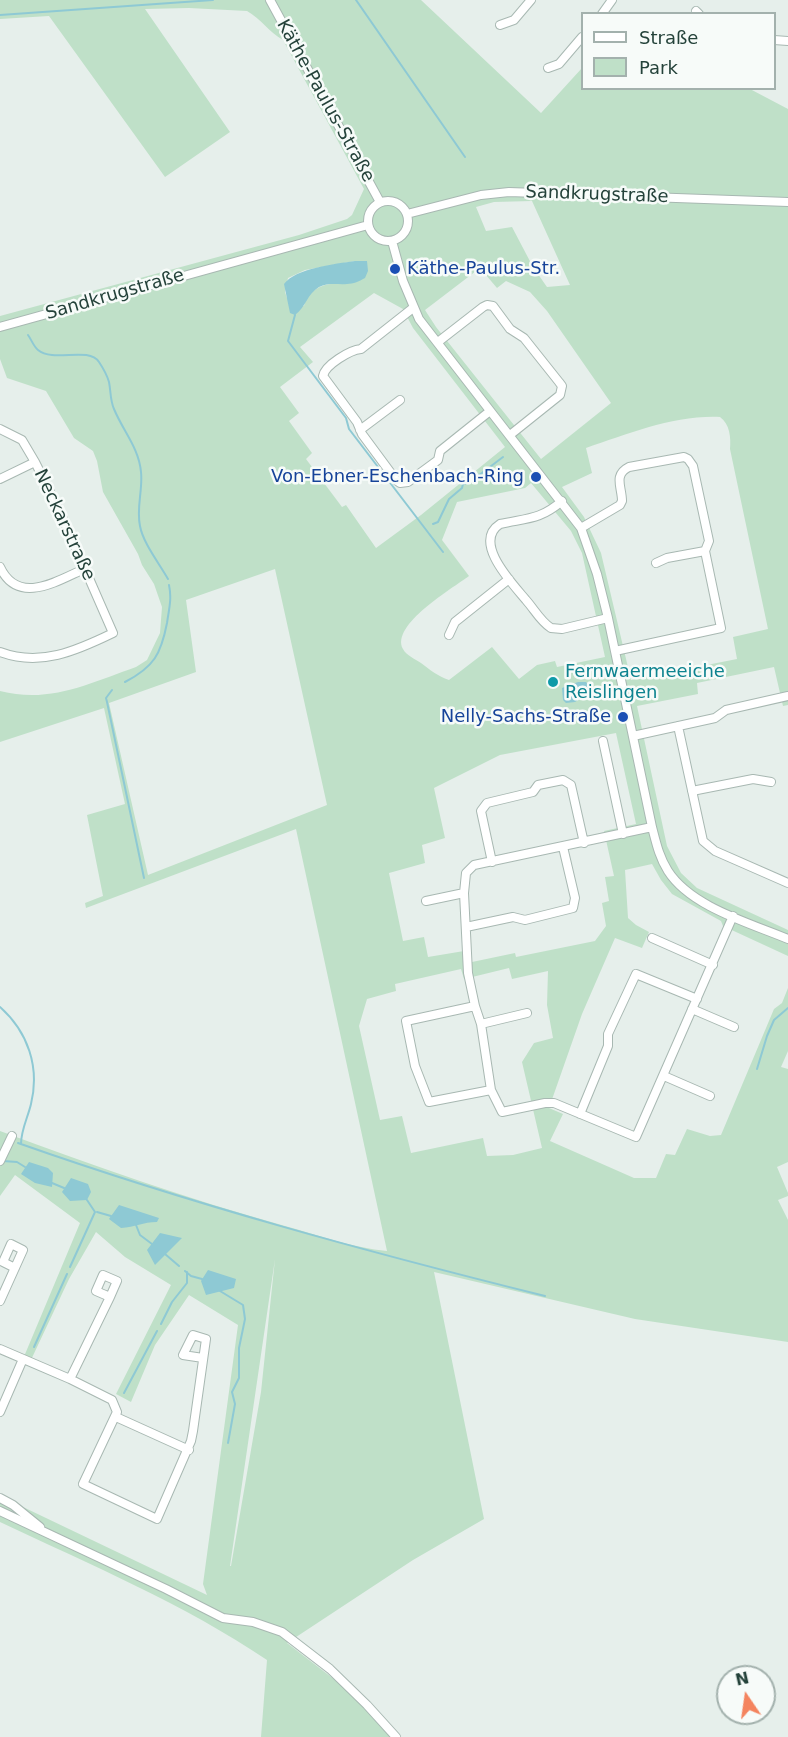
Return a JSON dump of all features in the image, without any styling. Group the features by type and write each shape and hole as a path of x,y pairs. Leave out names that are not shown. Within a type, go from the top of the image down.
{"street":[{"path":"500,25 514,20 531,0"},
{"path":"604,12 613,0"},
{"name":"Käthe-Paulus-Straße","path":"270,1 380,202"},
{"path":"548,68 559,64 581,38"},
{"name":"Sandkrugstraße","path":"408,214 482,195 509,192 788,202"},
{"path":"395,201 408,214 407,230 402,236 392,241 381,240 375,236 368,225 370,211 380,202 395,201"},
{"name":"Sandkrugstraße","path":"0,327 368,225"},
{"path":"392,241 413,308 425,328 581,528 597,574 608,618 660,857 675,880 697,898 733,916 788,938"},
{"path":"438,342 483,307 490,305 510,329 524,338 552,373 562,386 560,395 510,435"},
{"path":"413,308 361,349 352,350 324,372 326,381 396,480 403,483 408,482 438,460 440,451 490,411"},
{"path":"360,430 400,400"},
{"name":"Neckarstraße","path":"0,429 21,440 35,462 60,512 113,633 74,652 44,659 15,658 0,652"},
{"path":"581,528 620,505 622,501 618,479 623,470 684,457 693,466 709,541 705,550 721,628 615,651"},
{"path":"0,479 35,462"},
{"path":"562,501 548,513 500,524 491,531 496,562 551,628 562,629 608,618"},
{"path":"656,563 705,550"},
{"path":"0,567 14,584 31,590 47,586 84,569"},
{"path":"449,635 455,622 509,579"},
{"path":"633,736 715,718 726,710 788,696"},
{"path":"678,726 700,835 708,846 788,883"},
{"path":"603,741 623,834"},
{"path":"692,791 753,779 771,782"},
{"path":"492,862 481,811 487,803 533,792 538,785 563,780 571,785 584,843"},
{"path":"652,827 474,866 469,869 464,879 468,973 475,1006 482,1024 492,1090 502,1112 549,1103 636,1137 733,916"},
{"path":"466,927 513,917 525,920 573,908 574,898 563,847"},
{"path":"426,901 464,893"},
{"path":"652,938 713,965"},
{"path":"580,1114 608,1046 608,1034 636,974 697,999"},
{"path":"475,1006 406,1021 415,1066 429,1102 492,1090"},
{"path":"692,1009 734,1027"},
{"path":"482,1024 527,1013"},
{"path":"664,1076 710,1096"},
{"path":"1,1160 12,1136"},
{"path":"0,1301 15,1268"},
{"path":"70,1379 110,1297"},
{"path":"0,1349 112,1400 117,1412 116,1417 83,1484 157,1519 189,1450 203,1358"},
{"path":"0,1412 23,1359"},
{"path":"116,1417 189,1450"},
{"path":"0,1497 59,1539"},
{"path":"0,1511 166,1589 222,1618 253,1622 282,1632 330,1669 396,1737"}],"green space":[{"path":"0,0 421,0 541,113 581,69 581,90 752,90 788,109 788,705 783,706 774,667 697,683 698,694 637,706 667,846 681,873 697,888 788,930 788,956 723,926 721,921 672,894 652,864 625,870 628,918 649,932 642,948 615,938 582,1014 549,1108 563,1114 550,1141 634,1178 656,1178 666,1154 675,1155 687,1129 710,1136 721,1135 774,1009 782,1003 788,988 788,1051 781,1067 788,1069 788,1162 777,1167 788,1193 788,1196 778,1200 788,1220 788,1342 635,1319 434,1272 484,1519 413,1560 287,1643 348,1690 392,1737 261,1737 267,1660 170,1603 0,1522 0,1496 207,1595 203,1584 238,1325 189,1295 155,1345 131,1402 116,1394 171,1285 125,1257 96,1232 69,1279 30,1362 23,1359 80,1223 15,1175 0,1196 0,1131 213,1205 336,1241 387,1251 296,829 86,908 85,903 103,896 87,815 125,804 104,708 0,742 0,691 36,695 70,690 136,667 147,660 160,633 162,607 154,584 103,492 93,451 74,438 46,391 7,378 0,359 0,316 299,235 347,219 352,215 364,189 283,40 247,11 189,8 145,9 230,132 165,177 49,16 0,19","holes":["532,201 570,285 547,287 533,267 512,227 486,231 476,207 494,202","355,261 347,284 327,285 315,290 306,299 304,306 287,298 285,292 288,278 305,270","480,268 497,288 506,281 530,292 547,311 611,403 541,459 425,310","374,293 403,309 413,328 505,447 376,548 346,505 342,507 306,459 312,453 289,421 299,413 280,387 313,362 300,347","720,417 728,427 730,449 768,629 733,637 737,659 631,680 601,553 584,517 562,487 592,473 586,448 668,422","531,483 571,531 582,553 605,657 557,667 555,661 537,665 519,679 492,647 449,680 441,677 406,653 401,639 406,629 425,608 469,576 442,540 457,502 525,488","275,569 327,805 148,875 109,703 196,672 186,600","616,733 636,824 604,831 614,876 605,877 609,901 602,903 606,926 595,941 516,957 515,953 472,962 470,950 428,957 424,937 403,941 389,873 425,863 422,845 445,838 434,788 500,755","509,968 512,979 548,971 547,1005 553,1038 534,1043 522,1062 542,1148 513,1155 487,1156 483,1138 411,1153 402,1116 380,1120 359,1026 367,999 396,991 395,984 461,969 464,979","275,1259 261,1392 230,1566"]}],"water":[{"path":"367,261 368,271 365,278 352,283 323,285 312,293 299,312 295,315 290,313 284,284 290,279 306,270"},
{"path":"578,682 586,682 589,693 575,702 566,703 563,700 562,688"},
{"path":"29,1162 48,1168 53,1173 52,1187 35,1183 21,1174"},
{"path":"71,1178 88,1184 91,1192 87,1200 70,1201 62,1192"},
{"path":"119,1205 159,1218 157,1222 121,1228 109,1219"},
{"path":"160,1233 182,1238 155,1265 147,1250"},
{"path":"208,1270 236,1279 234,1288 206,1295 201,1281"}],"waterway":[{"path":"0,15 213,0"},
{"path":"356,0 465,157"},
{"path":"295,315 288,341 346,418 349,429 443,552"},
{"path":"28,335 37,349 45,354 87,355 99,362 109,382 114,409 140,463 139,519 142,533 168,579"},
{"path":"433,524 438,522 449,499 462,488 463,484 470,482 503,457"},
{"path":"125,682 143,671 155,659 159,651 165,634 169,609 169,585"},
{"path":"112,690 106,698 144,878"},
{"path":"0,1007 18,1028 33,1064 31,1104 21,1144"},
{"path":"757,1069 774,1020 788,1008"},
{"path":"18,1143 214,1207 545,1296"},
{"path":"3,1161 17,1162 25,1167"},
{"path":"52,1183 64,1188"},
{"path":"70,1267 95,1212 87,1200"},
{"path":"97,1212 111,1216"},
{"path":"136,1225 140,1235 152,1244"},
{"path":"165,1254 179,1266"},
{"path":"185,1271 191,1276 202,1279"},
{"path":"161,1324 172,1302 187,1283 187,1272"},
{"path":"34,1347 67,1274"},
{"path":"220,1291 243,1305 245,1319 239,1348 239,1378 232,1392 235,1404 228,1443"},
{"path":"124,1393 157,1331"}],"place":[{"name":"Käthe-Paulus-Str.","path":"395,269"},
{"name":"Von-Ebner-Eschenbach-Ring","path":"536,477"},
{"name":"Fernwaermeeiche Reislingen","path":"553,682"},
{"name":"Nelly-Sachs-Straße","path":"623,717"}]}
